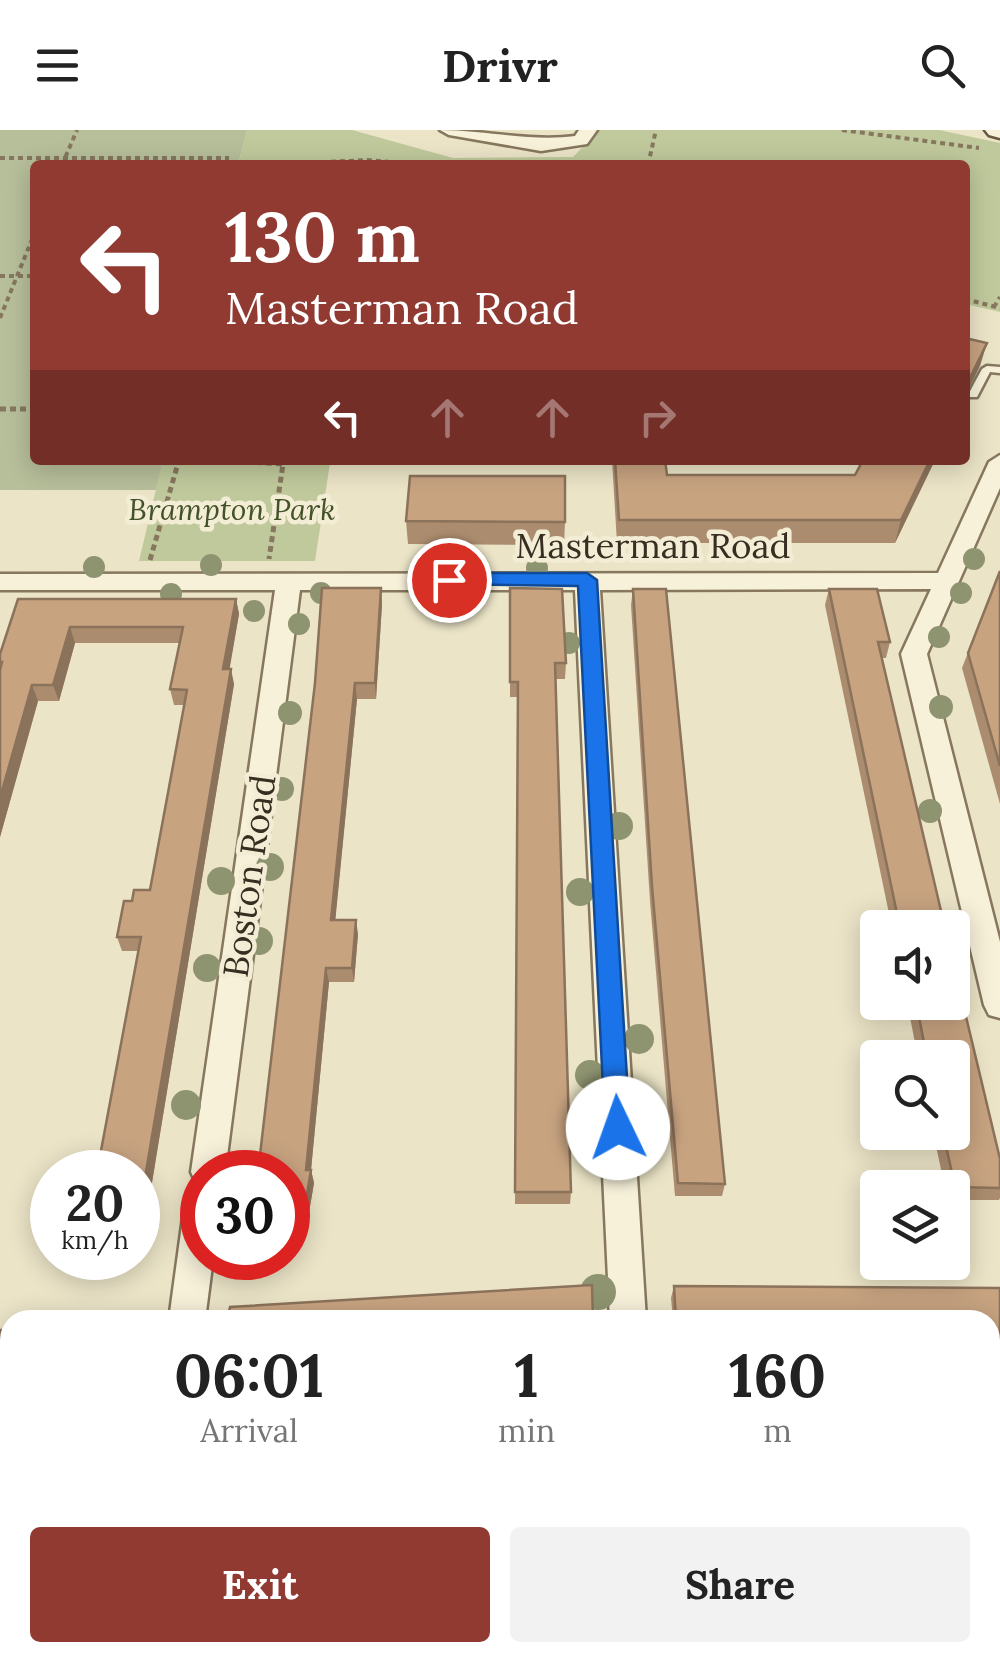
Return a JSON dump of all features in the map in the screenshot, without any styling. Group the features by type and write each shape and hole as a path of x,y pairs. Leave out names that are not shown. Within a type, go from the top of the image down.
{"street":[{"path":"449,130 551,147 581,140 588,130"},
{"path":"1000,462 986,524 946,581 914,654 1000,1005"},
{"name":"Boston Road","path":"211,1150 278,580"},
{"path":"587,580 627,1310"},
{"name":"Masterman Road","path":"0,582 946,581"},
{"path":"188,1310 192,1280"}],"lane":[{"path":"974,395 987,369 1000,370"}],"path":[{"path":"65,158 77,130"},
{"path":"649,160 656,130"},
{"path":"842,130 993,136"},
{"path":"0,158 229,158"},
{"path":"0,318 30,245"},
{"path":"0,276 30,276"},
{"path":"970,301 997,307 1000,296"},
{"path":"0,409 30,409"},
{"path":"150,561 177,465"},
{"path":"278,580 283,465"}],"green space":[{"path":"0,130 247,130 239,160 30,160 30,465 162,465 156,490 0,490"},
{"path":"247,130 352,130 453,158 573,157 599,130 939,130 1000,143 1000,312 970,305 970,160 239,160"},
{"name":"Brampton Park","path":"162,465 330,465 315,561 139,561"}],"building":[{"path":"970,339 987,343 970,378"},
{"path":"615,465 666,465 667,475 855,475 860,465 928,465 901,520 619,520"},
{"path":"410,476 565,476 565,522 406,521"},
{"path":"1000,571 1000,766 968,653"},
{"path":"322,588 381,588 375,683 355,683 331,920 356,920 352,968 326,968 308,1150 261,1150 315,683"},
{"path":"510,588 562,589 566,663 555,663 571,1192 515,1192 518,682 510,682"},
{"path":"633,589 666,589 725,1184 678,1183 652,886"},
{"path":"829,589 877,589 890,642 878,642 941,910 896,910"},
{"path":"18,599 236,599 223,669 231,669 150,1150 101,1150 141,937 117,937 124,901 132,901 134,890 150,890 187,690 170,689 183,627 70,627 53,685 32,685 0,798 0,654"},
{"path":"920,1020 967,1020 1000,1159 1000,1188 970,1187 970,1170 951,1170 947,1150 970,1150 970,1040 923,1040"},
{"path":"592,1285 593,1310 229,1310"},
{"path":"674,1286 1000,1288 1000,1310 675,1310"}],"route":[{"path":"449,580 587,580 618,1128"}]}
